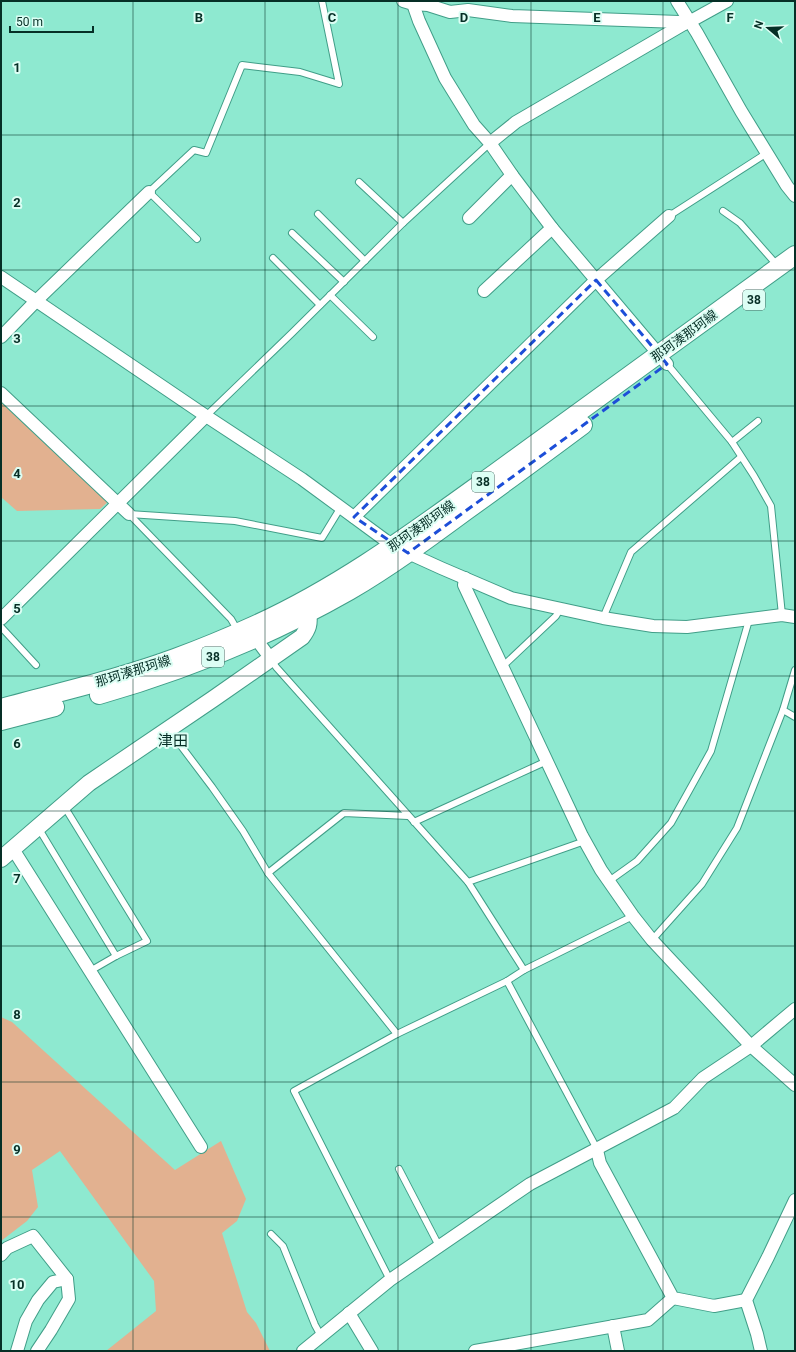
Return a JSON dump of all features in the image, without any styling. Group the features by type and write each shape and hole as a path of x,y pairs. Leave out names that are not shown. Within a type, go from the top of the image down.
{"main road":[{"name":"那珂湊那珂線","path":"1,721 145,682 181,669 256,639 308,614 350,590 401,549 787,268 795,255"},
{"name":"那珂湊那珂線","path":"1,708 102,681 174,659 238,632 301,601 367,563 401,549"}],"street":[{"path":"677,1 687,23 697,33 767,153 791,183 795,196"},
{"path":"490,143 516,122 727,1"},
{"path":"410,2 428,5 450,12 468,10 512,16 687,23"},
{"path":"410,2 445,78 474,125 490,143 552,228 663,359"},
{"path":"468,218 512,175"},
{"path":"1,337 36,301 149,192"},
{"path":"354,517 596,280 670,216"},
{"path":"484,291 552,228"},
{"path":"1,277 302,479 385,540 401,549 511,598 603,618 653,626 687,627 782,615 795,617"},
{"path":"1,393 129,514"},
{"path":"1,619 206,416"},
{"path":"465,578 464,585 585,841 601,870 633,916 652,940 750,1046 795,1086"},
{"path":"201,1148 90,971 7,854 90,783 271,660 302,637 307,630 309,623 308,614"},
{"path":"256,639 271,660"},
{"path":"303,1351 390,1280 530,1184 597,1150 674,1108 703,1078 750,1046 795,1009"},
{"path":"597,1150 600,1163 673,1298"},
{"path":"761,1351 746,1300 795,1200"},
{"path":"1,1255 7,1248 33,1236 67,1279 69,1299 37,1351"},
{"path":"17,1351 26,1321 38,1300 53,1282 67,1279"},
{"path":"673,1298 714,1306 746,1300"},
{"path":"476,1351 648,1320 673,1298"},
{"path":"349,1313 372,1351"},
{"path":"614,1326 618,1351"}],"lane":[{"path":"197,239 149,192 194,150 206,153 242,65 300,72 339,84 322,1"},
{"path":"206,416 403,223 490,143"},
{"path":"670,216 767,153"},
{"path":"359,182 403,223"},
{"path":"724,211 740,223 787,268"},
{"path":"318,214 365,261"},
{"path":"292,233 344,282"},
{"path":"273,258 320,305"},
{"path":"330,295 373,337"},
{"path":"663,359 732,442 771,506 782,615"},
{"path":"732,442 758,421"},
{"path":"603,618 632,552 741,457"},
{"path":"129,514 235,521 322,538 341,507"},
{"path":"129,514 231,619 238,632"},
{"path":"502,666 556,616 560,609"},
{"path":"609,881 637,861 671,823 711,751 749,620"},
{"path":"1,627 36,665"},
{"path":"271,660 468,882 524,970"},
{"path":"652,940 702,884 737,828 783,710 795,670"},
{"path":"783,710 795,717"},
{"path":"168,730 212,787 243,832 268,873 397,1034"},
{"path":"414,822 547,761"},
{"path":"64,806 147,941 90,971"},
{"path":"268,873 344,813 408,816"},
{"path":"38,827 116,956"},
{"path":"468,882 585,841"},
{"path":"390,1280 294,1091 397,1034 507,981 524,970 633,916"},
{"path":"507,981 597,1150"},
{"path":"399,1169 439,1246"},
{"path":"271,1234 283,1246 315,1325 321,1336"}],"highlighted area":[{"path":"596,280 667,364 408,553 354,517"}],"shaded area":[{"path":"1,399 110,500 100,509 17,511 1,497"},
{"path":"1,1017 12,1022 175,1170 221,1141 246,1199 237,1221 222,1233 247,1312 256,1323 270,1351 106,1351 156,1311 154,1281 60,1151 32,1170 38,1207 27,1221 1,1241"}],"district":[{"name":"津田","path":"173,741"}]}
